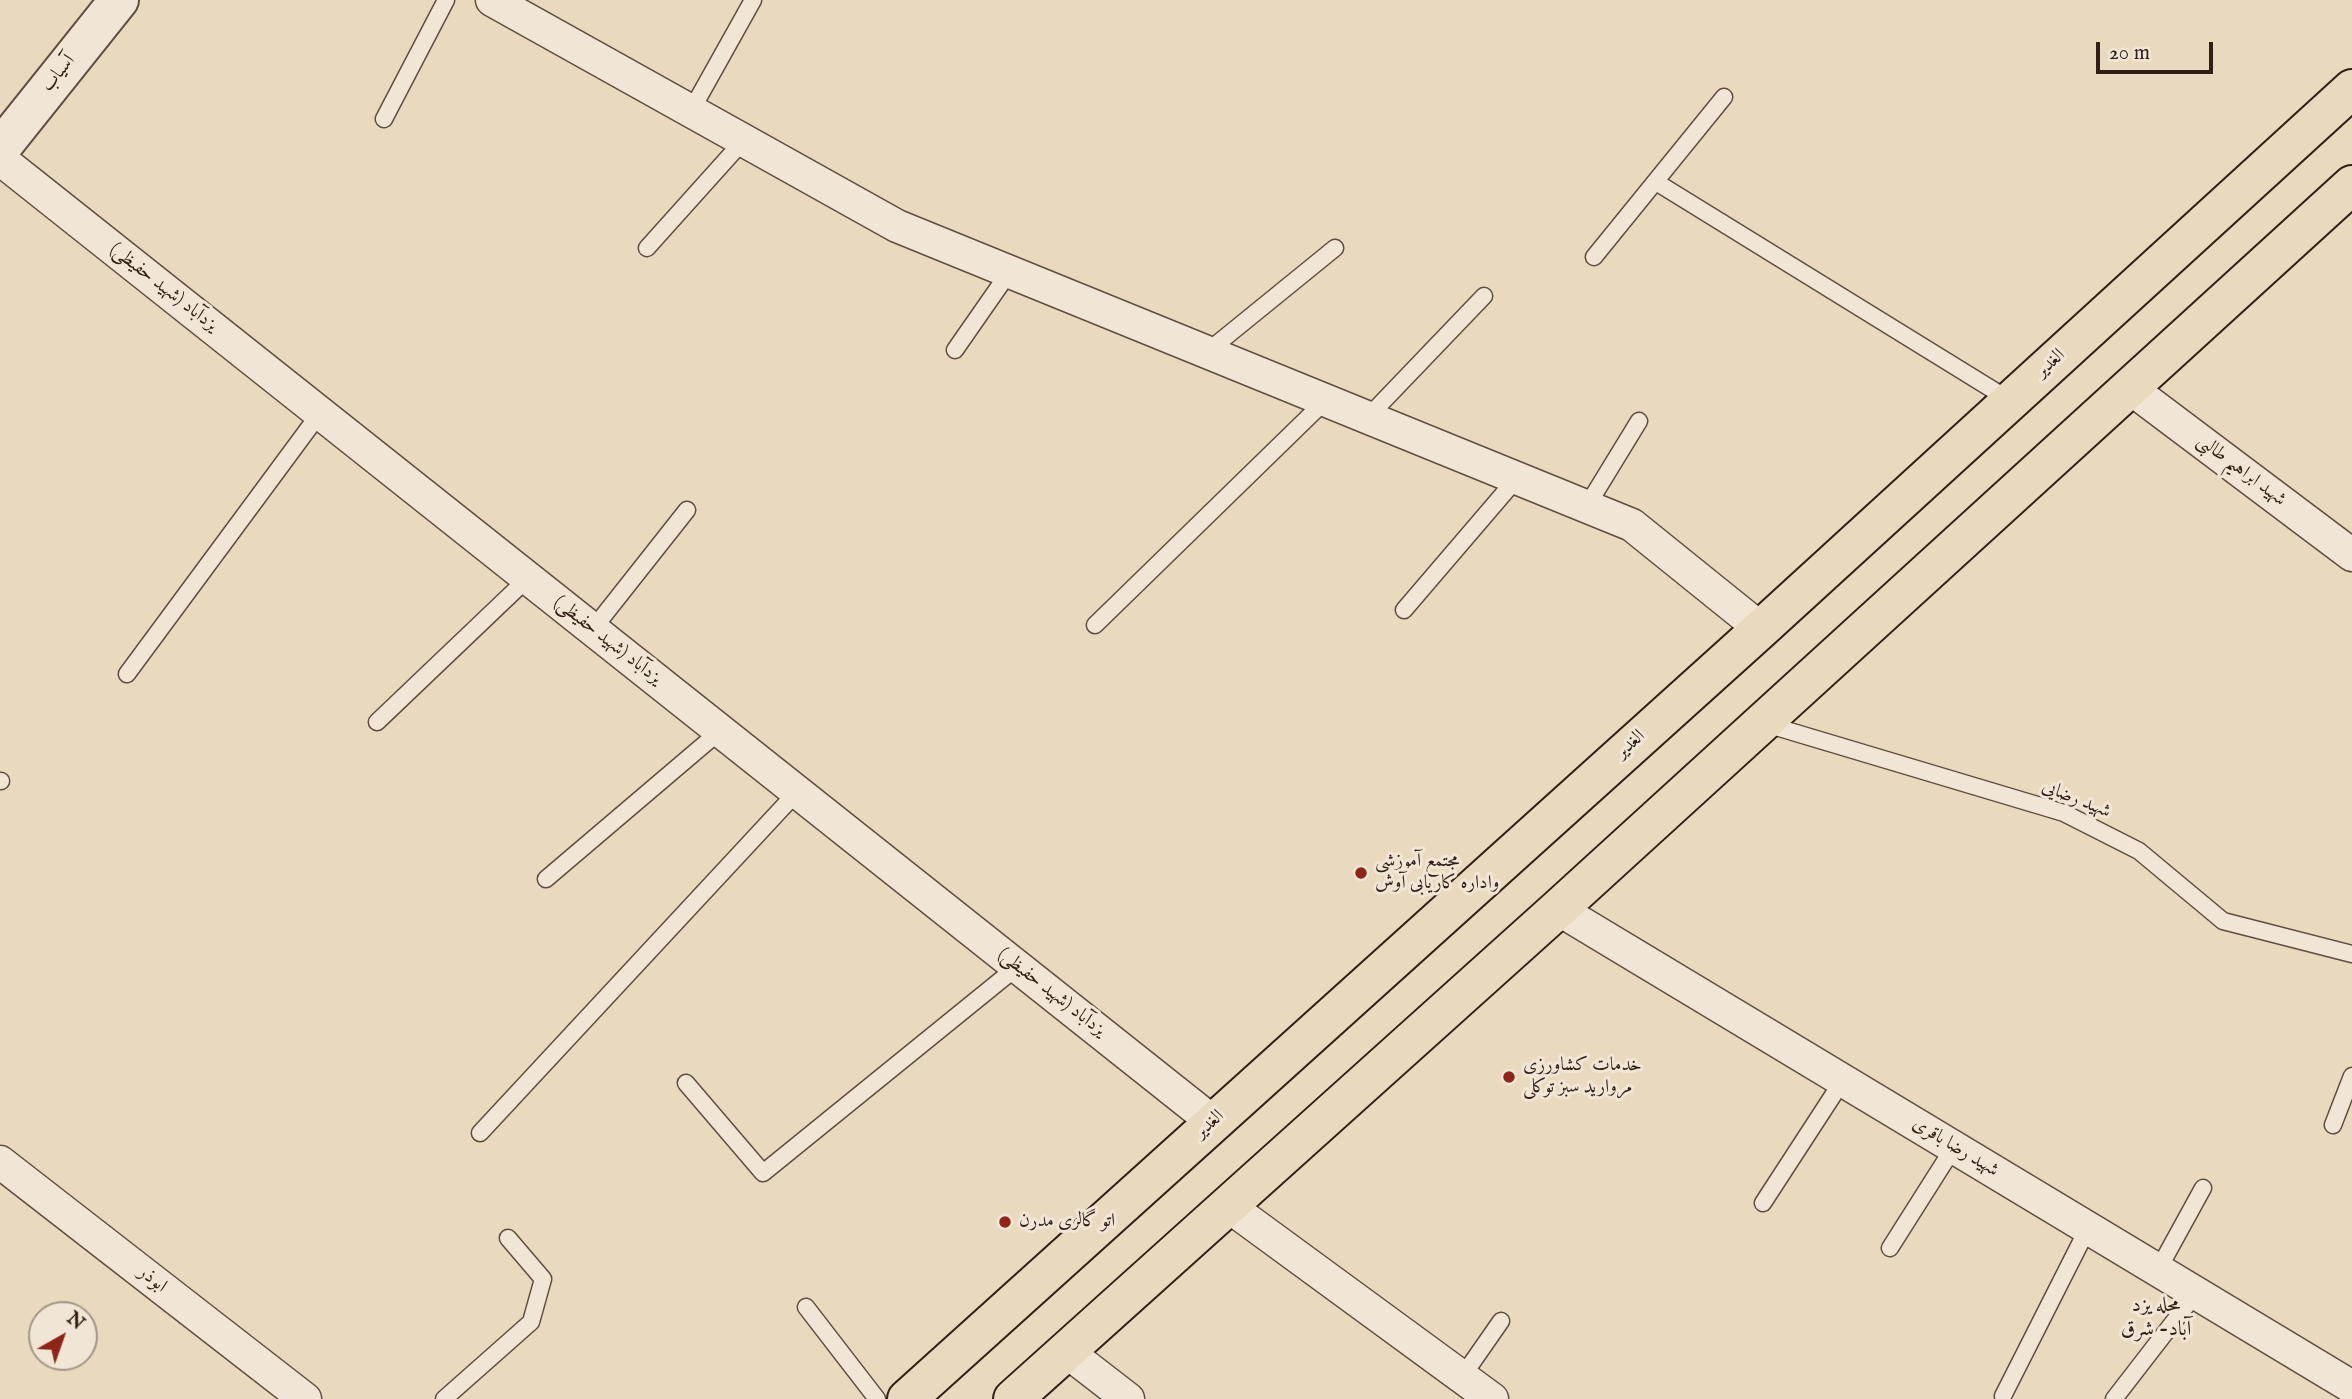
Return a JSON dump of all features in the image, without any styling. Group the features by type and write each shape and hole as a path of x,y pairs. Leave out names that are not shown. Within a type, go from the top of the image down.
{"main road":[{"name":"الغدیر","path":"907,1399 1761,629 2352,89"},
{"path":"1013,1399 1559,909 2352,185"}],"street":[{"name":"آسیاب","path":"0,149 119,0"},
{"path":"492,0 897,226 1632,525 1761,629"},
{"name":"یزدآباد (شهید حفیظی)","path":"0,159 1213,1122"},
{"name":"شهید ابراهیم طالبی","path":"2130,388 2352,555"},
{"name":"شهید رضا باقری","path":"1559,909 2352,1387"},
{"name":"ابوذر","path":"0,1162 305,1399"},
{"path":"1227,1205 1492,1399"},
{"path":"1066,1350 1128,1399"}],"lane":[{"path":"384,119 446,0"},
{"path":"691,111 753,0"},
{"path":"1594,257 1724,97"},
{"path":"647,248 744,140"},
{"path":"1656,182 2011,401"},
{"path":"1207,352 1335,248"},
{"path":"955,350 1010,271"},
{"path":"1368,417 1484,296"},
{"path":"1096,625 1326,400"},
{"path":"127,674 320,413"},
{"path":"1587,506 1639,421"},
{"path":"1404,610 1517,478"},
{"path":"593,629 687,510"},
{"path":"377,722 528,578"},
{"name":"شهید رضایی","path":"1762,723 2064,813 2139,851 2223,921 2352,954"},
{"path":"546,879 720,731"},
{"path":"481,1133 797,792"},
{"path":"686,1083 763,1173 1017,967"},
{"path":"2333,1125 2352,1076"},
{"path":"1763,1203 1843,1080"},
{"path":"1890,1248 1954,1147"},
{"path":"2158,1270 2203,1188"},
{"path":"2003,1396 2088,1228"},
{"path":"444,1399 531,1322 543,1279 508,1238"},
{"path":"2114,1399 2196,1293"},
{"path":"806,1307 877,1399"},
{"path":"1462,1377 1500,1321"}],"place":[{"name":"مجتمع آموزشی واداره کاریابی آوش","path":"1361,873"},
{"name":"خدمات کشاورزی مروارید سبز توکلی","path":"1509,1077"},
{"name":"اتو گالری مدرن","path":"1005,1222"}],"district":[{"name":"محله یزد آباد- شرق","path":"2156,1319"}]}
